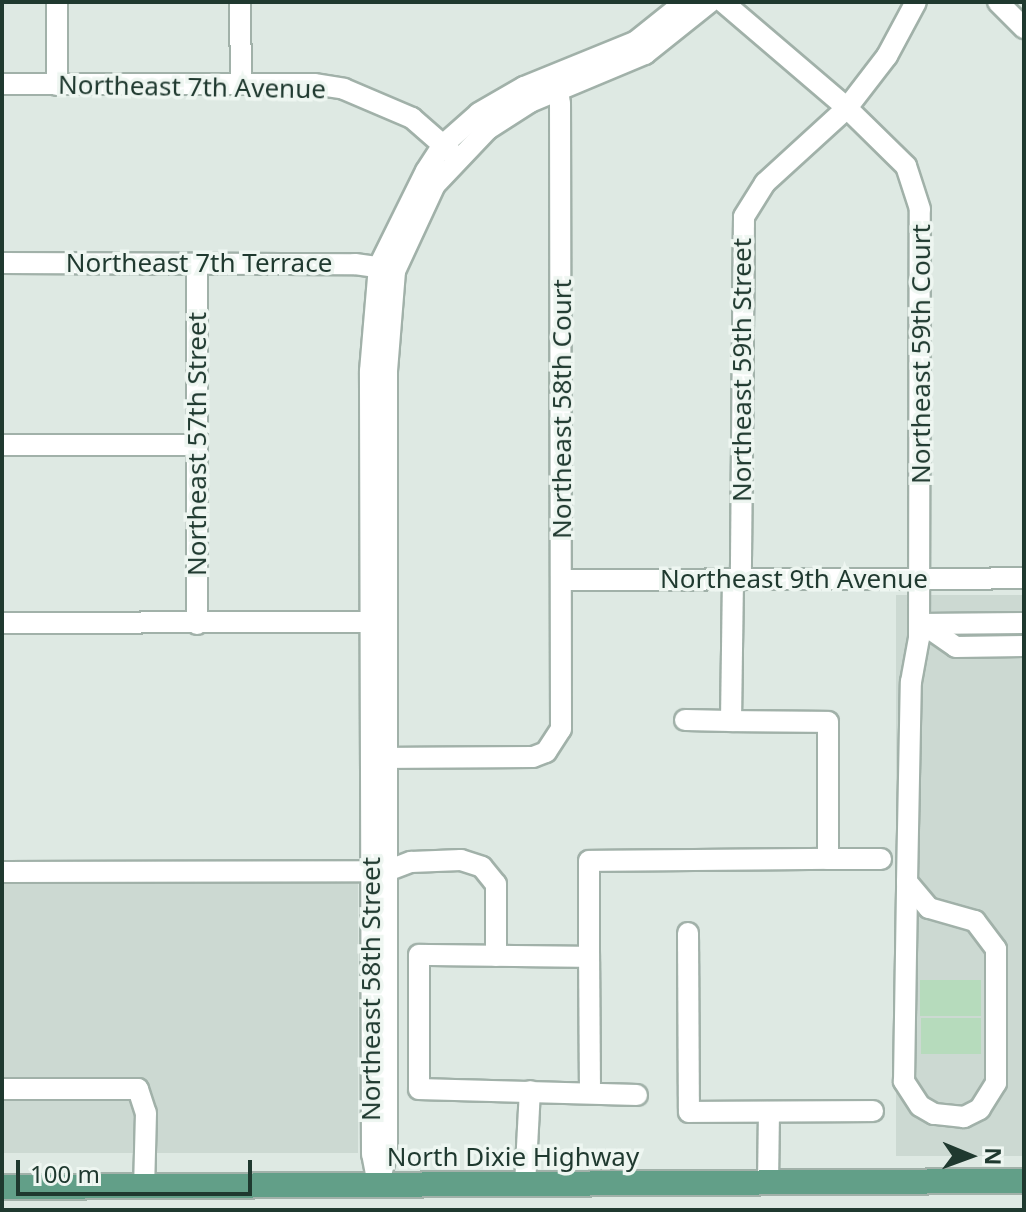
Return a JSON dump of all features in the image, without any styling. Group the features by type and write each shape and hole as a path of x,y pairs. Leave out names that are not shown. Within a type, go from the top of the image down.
{"main road":[{"name":"North Dixie Highway","path":"2,1187 1024,1181"}],"street":[{"path":"57,2 57,85"},
{"path":"240,2 241,84"},
{"path":"557,82 635,42 685,2"},
{"path":"450,151 489,107 645,54 710,2"},
{"name":"Northeast 59th Court","path":"723,2 847,108 906,166 920,209 921,624 911,682 904,1081 920,1106 934,1114 964,1117 980,1109 996,1083 996,949 975,921 941,914"},
{"path":"847,108 887,56 916,2"},
{"path":"998,2 1024,28"},
{"name":"Northeast 58th Court","path":"379,758 533,757 556,741 564,711 557,82"},
{"name":"Northeast 7th Avenue","path":"2,84 241,84 344,89 412,118 450,151"},
{"name":"Northeast 59th Street","path":"731,721 744,217 765,183 847,108"},
{"name":"Northeast 58th Street","path":"378,1186 387,1153 379,871 380,622 371,318 400,215 450,151"},
{"name":"Northeast 7th Terrace","path":"2,263 197,263 387,268"},
{"name":"Northeast 57th Street","path":"197,263 197,624"},
{"path":"2,445 197,445"},
{"name":"Northeast 9th Avenue","path":"564,580 1024,578"},
{"path":"2,623 380,622"},
{"path":"921,624 1024,623"},
{"path":"921,624 956,647 1024,646"},
{"path":"685,720 828,722 828,859"},
{"path":"590,1091 589,861 881,859"},
{"path":"2,872 379,871 435,860 461,860 482,867 496,884 496,956"},
{"path":"906,949 917,932 941,914 907,882"},
{"path":"688,933 689,1112 873,1111"},
{"path":"589,957 419,955 419,1089 590,1091 637,1095"},
{"path":"2,1089 127,1085 144,1098 144,1187"},
{"path":"525,1185 530,1091"},
{"path":"768,1183 769,1112"}],"shaded area":[{"path":"896,595 1024,595 1024,1156 896,1156"},
{"path":"2,880 358,880 358,1153 2,1153"}],"green space":[{"path":"920,980 981,980 981,1016 920,1016"},
{"path":"921,1018 981,1018 981,1054 921,1054"}]}
